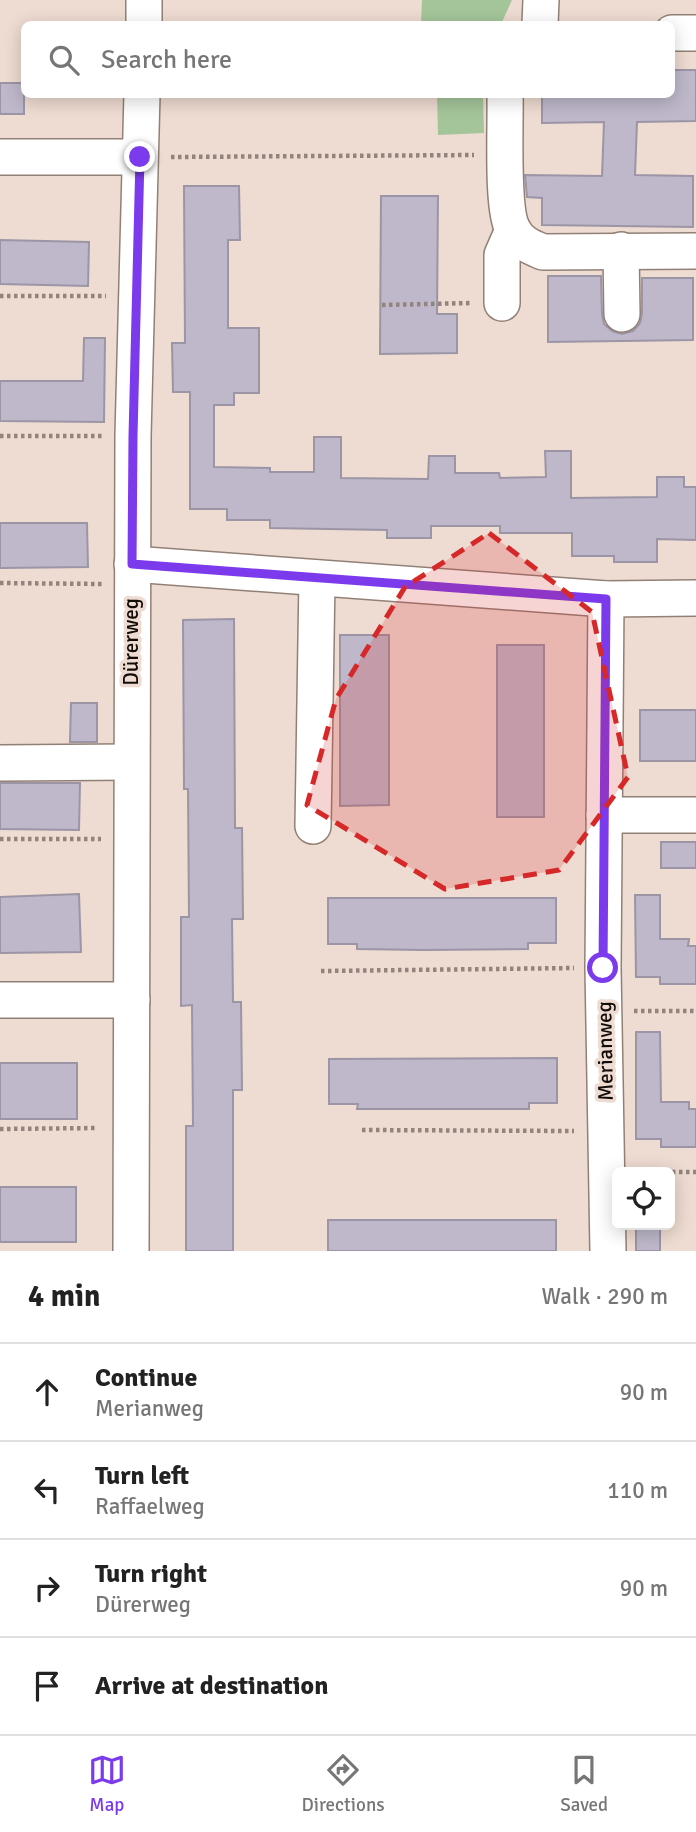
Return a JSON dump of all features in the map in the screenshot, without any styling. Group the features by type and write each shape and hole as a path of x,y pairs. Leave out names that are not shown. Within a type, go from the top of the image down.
{"street":[{"path":"144,0 144,21"},
{"path":"540,21 541,0"},
{"path":"675,33 696,33"},
{"name":"Dürerweg","path":"131,1251 131,762 121,574 133,436 142,98"},
{"path":"505,98 506,209 513,230 524,244 543,252 696,251"},
{"path":"0,157 140,157"},
{"path":"502,303 502,255 513,230"},
{"path":"621,250 622,314"},
{"path":"121,574 317,578 606,599 696,598"},
{"path":"313,826 317,578"},
{"name":"Merianweg","path":"606,599 603,968 608,1251"},
{"path":"0,763 131,762"},
{"path":"604,815 696,815"},
{"path":"0,1000 132,1000"}],"path":[{"path":"140,157 506,155"},
{"path":"0,296 114,296"},
{"path":"382,305 502,303"},
{"path":"0,436 111,436"},
{"path":"0,583 121,574"},
{"path":"0,839 108,839"},
{"path":"321,971 575,968"},
{"name":"Merianweg","path":"626,1011 696,1011"},
{"path":"0,1129 97,1128"},
{"path":"362,1130 575,1131"},
{"path":"675,1171 696,1171"}],"highlighted area":[{"path":"489,533 592,612 628,777 559,870 445,889 307,805 336,699 405,587"}],"green space":[{"path":"422,0 512,0 502,21 421,21"},
{"path":"437,98 483,98 484,133 438,135"}],"building":[{"path":"675,70 696,70 696,121 637,122 635,175 693,176 693,227 542,225 542,198 527,197 525,175 602,176 604,122 542,123 542,98 675,98"},
{"path":"0,83 21,83 24,114 0,114"},
{"path":"184,186 239,186 240,240 228,240 228,328 259,328 259,393 234,393 234,405 214,405 214,467 270,468 270,472 314,472 314,437 341,437 341,478 428,479 429,456 455,456 455,473 499,473 500,478 546,477 545,451 571,451 571,498 657,497 657,477 684,477 684,487 696,487 696,540 657,539 657,562 614,562 614,556 572,556 572,533 500,533 500,526 431,526 431,538 387,538 387,530 270,528 270,520 227,520 227,509 190,509 190,392 173,392 172,343 185,343"},
{"path":"381,196 438,196 437,314 457,314 457,353 380,354"},
{"path":"0,240 89,242 88,286 0,284"},
{"path":"548,276 601,276 604,324 612,331 622,334 633,331 640,323 642,278 693,278 693,340 548,342"},
{"path":"84,338 105,338 104,422 0,421 0,381 83,381"},
{"path":"0,523 87,523 88,567 0,568"},
{"path":"234,619 235,828 242,828 243,919 232,919 233,1002 241,1002 242,1090 233,1090 233,1251 186,1251 186,1126 193,1126 192,1005 181,1006 181,917 189,917 188,789 184,789 183,620"},
{"path":"340,635 389,635 389,805 340,806"},
{"path":"497,645 544,645 544,817 497,817"},
{"path":"71,703 97,703 97,742 70,742"},
{"path":"640,710 696,710 696,761 640,761"},
{"path":"0,783 80,783 79,830 0,829"},
{"path":"661,842 696,842 696,868 661,868"},
{"path":"79,894 81,952 0,953 0,897"},
{"path":"635,895 660,895 660,939 689,939 688,946 696,946 696,984 660,984 660,977 636,977"},
{"path":"328,898 556,898 556,943 528,943 528,949 423,950 357,949 357,944 328,944"},
{"path":"636,1032 660,1032 661,1102 689,1102 689,1109 696,1109 696,1147 661,1147 661,1139 636,1139"},
{"path":"557,1058 557,1103 529,1103 529,1109 357,1109 358,1104 329,1104 329,1059"},
{"path":"0,1063 77,1063 77,1119 0,1119"},
{"path":"0,1187 76,1187 76,1242 0,1242"},
{"path":"328,1220 556,1220 556,1251 328,1251"},
{"path":"636,1230 660,1230 660,1251 636,1251"}],"route":[{"path":"140,157 132,564 606,599 603,968"}]}
